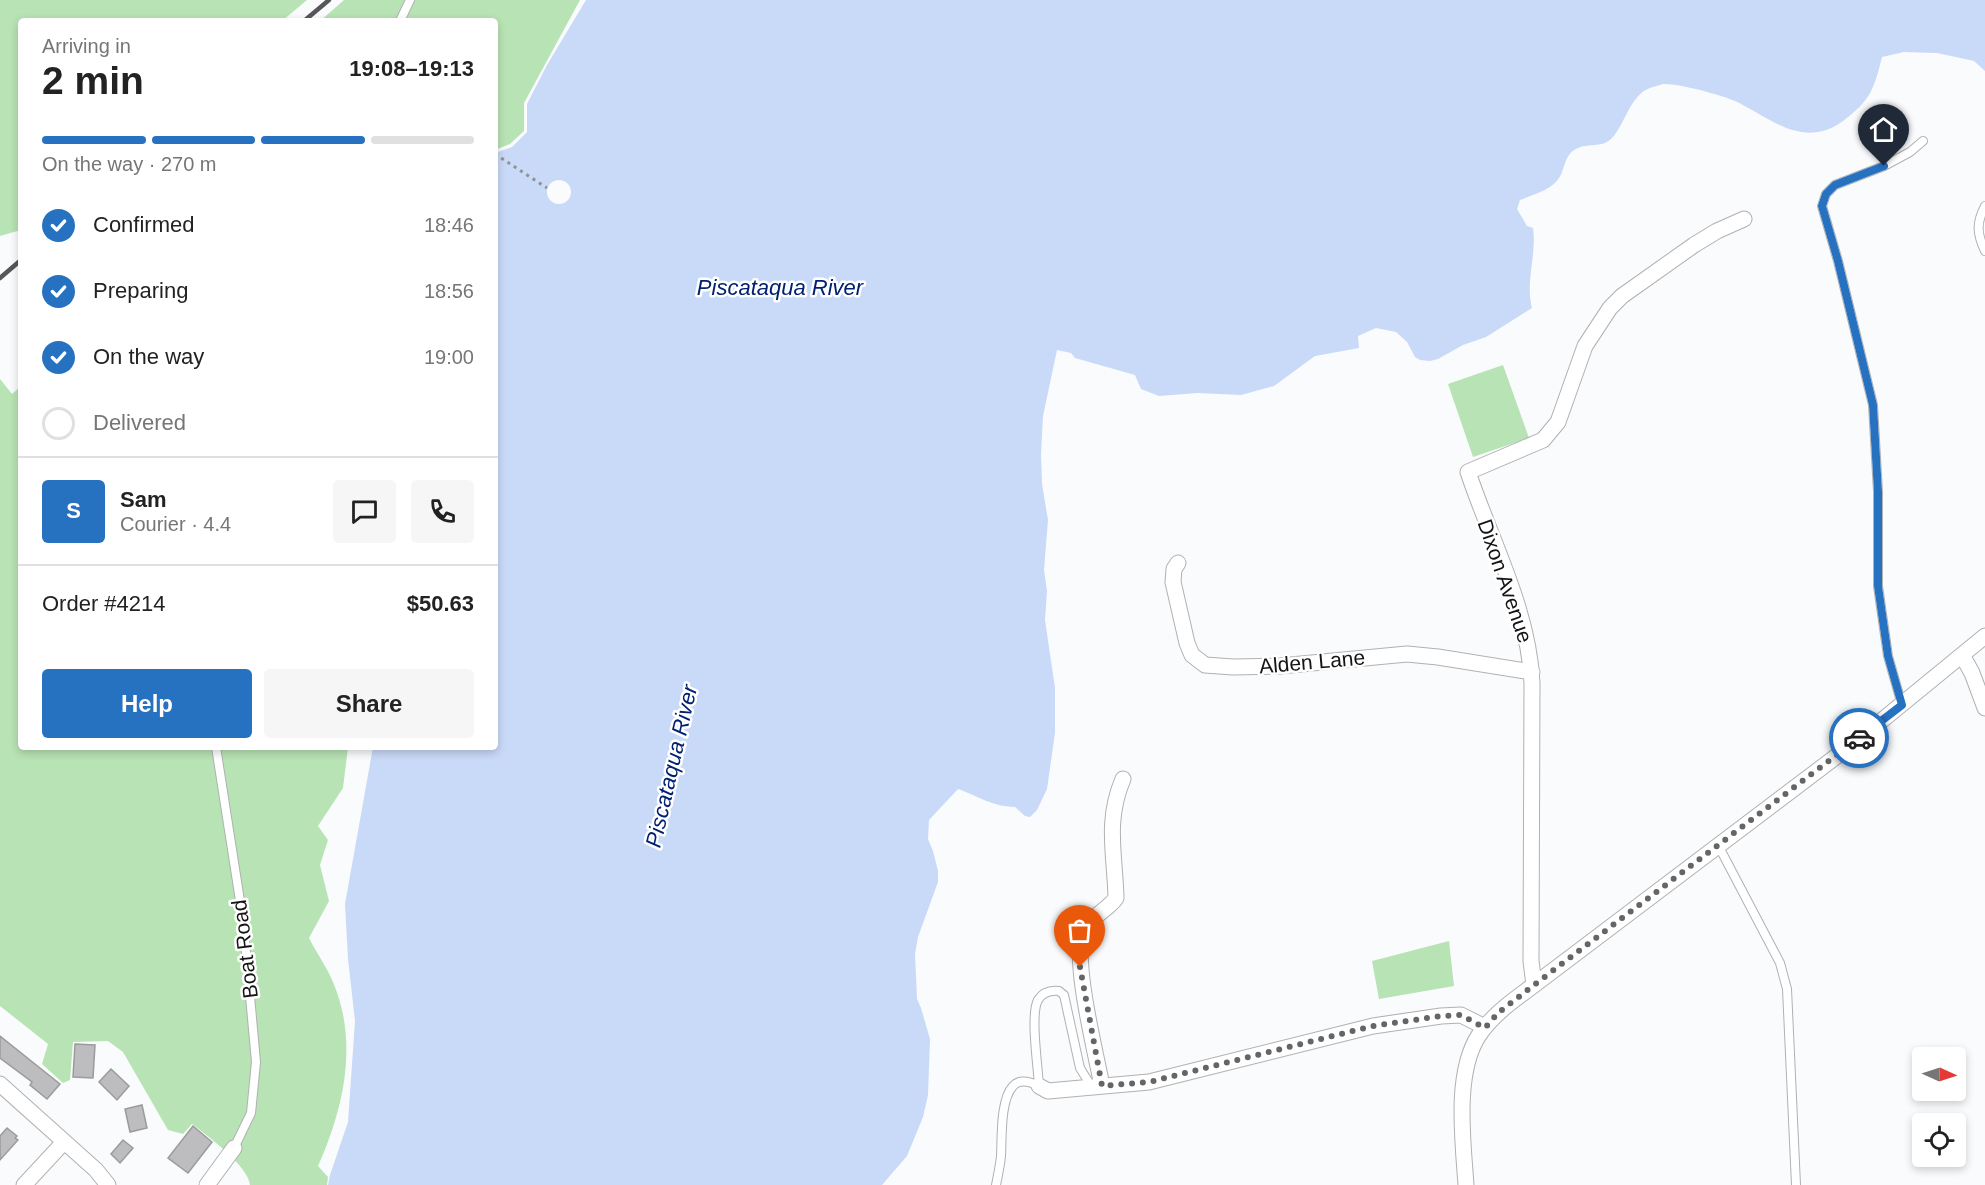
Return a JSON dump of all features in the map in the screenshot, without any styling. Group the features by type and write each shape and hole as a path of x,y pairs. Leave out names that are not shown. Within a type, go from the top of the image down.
{"street":[{"name":"Dixon Avenue","path":"1534,985 1530,914 1532,672 1524,621 1468,472 1543,440 1552,430 1563,410 1585,346 1610,308 1622,296 1694,245 1744,219"},
{"name":"Alden Lane","path":"1178,562 1174,569 1173,582 1187,643 1196,660 1205,665 1280,666 1407,654 1532,672"},
{"path":"1466,1185 1464,1083 1471,1051 1485,1028 1498,1013 1902,705 1985,636"},
{"path":"1962,655 1972,673 1985,708"},
{"path":"1097,1086 1080,967 1081,939 1087,925 1116,898 1111,825 1115,802 1124,779"},
{"path":"1040,1086 1048,1090 1149,1082 1373,1026 1430,1017 1461,1015 1485,1028"},
{"path":"0,1084 96,1170 108,1185"},
{"path":"24,1185 64,1142"},
{"path":"207,1185 234,1148"}],"lane":[{"path":"401,18 410,0"},
{"path":"1902,705 1888,656 1878,586 1878,492 1873,405 1838,261 1822,206 1826,194 1835,185 1884,166 1910,152 1923,141"},
{"path":"1985,206 1979,221 1978,234 1985,251"},
{"name":"Boat Road","path":"216,750 243,920 255,1062 251,1113 234,1148"},
{"path":"1718,844 1780,963 1784,975 1787,989 1796,1185"},
{"path":"996,1185 1003,1118 1012,1086 1029,1082 1040,1086 1035,1016 1036,1005 1045,992 1053,990 1064,995 1080,1068 1097,1086"}],"path":[{"path":"498,156 547,188"}],"green space":[{"path":"0,0 307,0 286,18 18,18 18,231 0,236"},
{"path":"344,0 580,0 524,103 524,131 510,144 498,149 498,18 323,18"},
{"path":"1503,365 1529,438 1473,457 1448,384"},
{"path":"0,379 12,394 18,389 18,750 348,750 343,788 318,826 328,840 320,865 329,901 309,938 330,974 342,1009 346,1032 344,1078 340,1100 327,1145 318,1166 328,1177 327,1185 250,1185 243,1169 217,1143 192,1124 183,1134 168,1130 123,1052 108,1041 73,1042 70,1080 63,1083 42,1064 48,1044 0,1006"},
{"path":"1449,941 1454,986 1379,999 1372,961"}],"water":[{"name":"Piscataqua River","path":"586,0 1985,0 1985,71 1974,61 1937,53 1904,52 1882,57 1874,86 1866,100 1843,121 1828,129 1801,132 1774,122 1735,101 1678,85 1663,84 1643,91 1612,138 1604,143 1574,150 1568,156 1561,174 1552,186 1520,200 1517,209 1527,226 1533,228 1534,248 1530,288 1532,308 1486,337 1463,345 1438,359 1420,360 1415,357 1407,342 1396,332 1376,328 1358,336 1359,348 1315,356 1274,386 1241,395 1198,393 1159,396 1141,389 1135,375 1075,358 1071,353 1057,350 1043,416 1041,454 1042,484 1048,520 1044,570 1047,591 1045,620 1055,688 1055,733 1047,789 1037,810 1030,817 1025,816 1015,807 992,803 958,789 929,820 928,839 938,871 938,882 918,937 915,954 917,999 930,1039 928,1095 923,1117 907,1156 882,1185 328,1185 348,1122 355,1021 345,904 372,750 498,750 498,152 512,147 527,132 527,104 547,65"}],"pier":[{"path":"559,180 568,183 571,192 568,201 559,204 550,201 547,192 550,183"}],"building":[{"path":"0,1036 60,1084 47,1099 30,1085 32,1082 0,1058"},
{"path":"75,1044 95,1045 93,1078 73,1077"},
{"path":"111,1069 129,1086 117,1100 99,1082"},
{"path":"142,1105 147,1128 130,1132 125,1109"},
{"path":"193,1126 212,1142 188,1173 168,1158"},
{"path":"7,1128 17,1136 15,1138 18,1140 0,1160 0,1136"},
{"path":"123,1140 133,1148 120,1163 111,1154"}],"railway":[{"path":"308,18 329,0"},
{"path":"0,278 18,263"}],"way so far":[{"path":"1080,967 1102,1086 1149,1082 1373,1026 1461,1015 1485,1028 1498,1013 1534,985 1859,738"}],"route":[{"path":"1859,738 1902,705 1888,656 1878,586 1878,492 1873,405 1866,369 1822,206 1824,197 1835,185 1884,166"}]}
